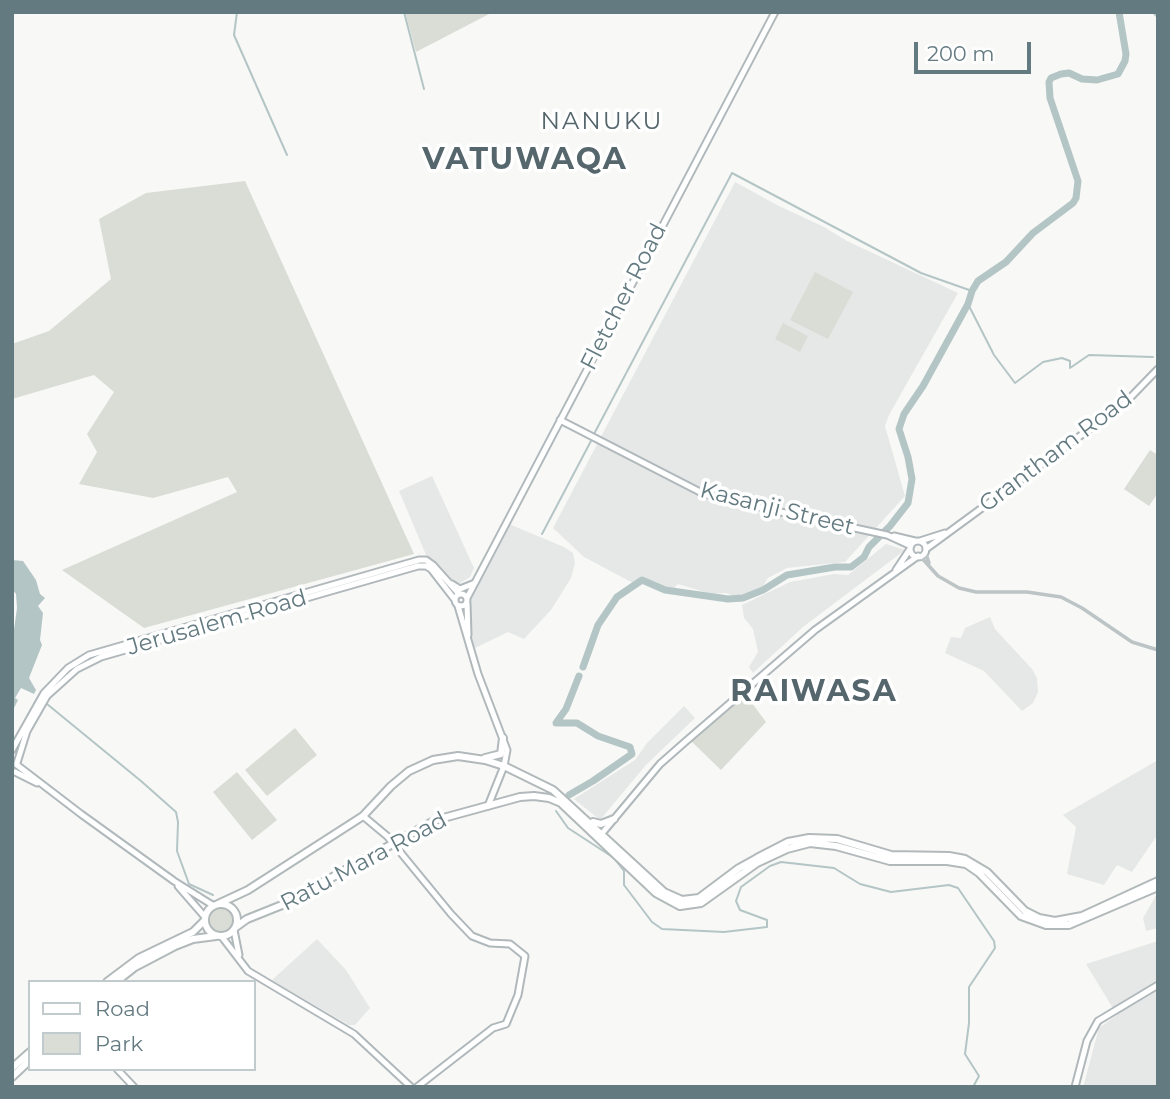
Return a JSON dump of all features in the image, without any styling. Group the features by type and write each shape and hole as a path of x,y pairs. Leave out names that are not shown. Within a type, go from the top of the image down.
{"highway":[{"path":"473,757 500,755 503,738"},
{"name":"Ratu Mara Road","path":"216,905 248,890 363,816 390,786 409,771 433,760 458,756 473,757 504,766 553,790 588,820 656,893 675,905 701,903 741,873 779,852 810,843 836,846 890,861 947,861 966,864 979,873 1021,916 1033,922 1054,926 1069,925 1087,919 1158,887"},
{"name":"Ratu Mara Road","path":"235,929 247,919 282,905 436,820 520,797 549,798 561,803 664,892 682,900 699,898 757,858 788,842 809,838 837,839 891,855 949,856 965,859 987,872 1025,911 1039,918 1055,921 1082,916 1158,881"},
{"path":"588,820 601,824 614,819"},
{"path":"110,980 139,958 193,932 216,905 232,908 237,917 235,929 219,936 193,939 175,946 135,967 119,980"},
{"path":"205,918 208,929 219,936"},
{"path":"12,1068 28,1054"},
{"path":"12,1077 28,1062"}],"main road":[{"name":"Fletcher Road","path":"461,599 475,583 775,12"},
{"name":"Grantham Road","path":"600,835 660,764 815,630 1125,403 1158,369"},
{"name":"Kasanji Street","path":"560,420 702,493 879,533 910,548 913,554 922,553"},
{"name":"Grantham Road","path":"894,572 918,541 951,531"},
{"name":"Kasanji Street","path":"889,536 918,541"},
{"path":"918,541 922,553"},
{"name":"Jerusalem Road","path":"12,750 44,693 68,668 89,655 416,561 426,560 460,589 475,583"},
{"name":"Jerusalem Road","path":"13,773 27,731 47,696 77,669 101,657 418,566 431,569 461,599"},
{"path":"439,572 461,599 468,638 482,687 507,750 504,766 488,806"},
{"path":"15,763 40,785 174,881 216,905"},
{"path":"13,773 40,785"},
{"path":"219,936 239,957 245,969 362,1040 414,1087 493,1028 506,1024 518,995 525,956 510,944 490,943 472,936 393,843 363,816"},
{"path":"174,881 205,918"},
{"path":"235,929 239,957"},
{"path":"1075,1087 1087,1041 1098,1021 1158,985"},
{"path":"119,1071 134,1087"}],"street":[{"path":"922,553 943,580 967,590 1027,592 1061,597 1132,642 1158,650"}],"shaded area":[{"path":"735,182 847,241 958,293 885,426 905,496 845,562 787,568 768,578 759,592 739,598 726,593 711,594 678,584 674,588 651,582 633,583 584,557 553,528"},
{"path":"432,476 474,568 470,577 460,583 453,582 429,562 399,491"},
{"path":"509,524 573,553 575,563 571,578 551,610 524,639 508,632 475,648 470,633 468,609 474,588"},
{"path":"886,544 905,550 803,627 753,673 749,667 758,652 753,629 744,618 742,605 790,582 834,574 848,575"},
{"path":"12,560 23,561 36,580 40,594 45,598 38,606 43,613 40,640 42,645 29,678 36,690 34,694 21,688 15,698 18,700 12,712 12,644 17,608 16,594 12,589"},
{"path":"990,617 995,629 1037,678 1038,692 1033,703 1022,711 984,671 945,653 951,637 961,638 965,628"},
{"path":"684,706 695,718 646,765 600,820 574,799 635,760 647,743"},
{"path":"1158,760 1158,834 1132,872 1117,865 1104,885 1067,874 1076,827 1063,815"},
{"path":"1158,892 1158,928 1146,931 1143,918"},
{"path":"317,939 346,970 370,1008 355,1025 349,1025 272,980"},
{"path":"1158,941 1158,1087 1083,1087 1099,1028 1117,1015 1086,964"}],"green space":[{"path":"405,12 493,12 416,52"},
{"path":"245,181 414,554 144,628 62,570 237,492 228,477 153,498 79,484 97,452 87,434 114,392 94,375 12,399 12,344 49,331 111,279 99,219 146,193"},
{"path":"815,272 853,292 828,339 790,320"},
{"path":"783,323 808,336 800,352 775,339"},
{"path":"1150,450 1158,455 1158,493 1149,506 1124,489"},
{"path":"746,695 766,722 721,770 691,741"},
{"path":"295,728 317,755 267,796 245,770"},
{"path":"237,772 277,820 252,840 213,792"},
{"path":"223,907 232,911 236,920 232,929 223,933 214,929 210,920 214,911"}],"waterway":[{"path":"237,12 234,35 287,155"},
{"path":"404,12 424,89"},
{"path":"583,667 598,625 617,597 642,580 665,590 728,599 743,598 763,590 787,575 851,567 864,557 869,547 890,526 908,503 912,479 899,429 904,414 923,386 968,304 972,291 978,281 1006,262 1033,233 1076,198 1078,181 1050,98 1049,82 1051,78 1069,73 1082,79 1097,80 1118,74 1126,54 1119,12"},
{"path":"594,434 732,173 921,273 972,291"},
{"path":"968,304 994,355 1015,383 1043,362 1062,358 1070,361 1070,368 1089,355 1153,357"},
{"path":"542,534 592,439"},
{"path":"569,795 632,754 630,747 598,736 577,723 556,723 566,709 579,676"},
{"path":"47,704 176,812 177,851 189,884 213,895"},
{"path":"556,811 568,828 614,858 624,871 624,885 652,922 662,929 724,932 767,927 767,920 740,910 736,901 741,887 770,866 781,862 834,868 860,884 891,892 949,885 958,888 994,941 995,948 969,987 969,1023 965,1054 979,1076 973,1087"}],"district":[{"name":"NANUKU","path":"602,122"},
{"name":"VATUWAQA","path":"525,160"},
{"name":"RAIWASA","path":"814,692"}]}
